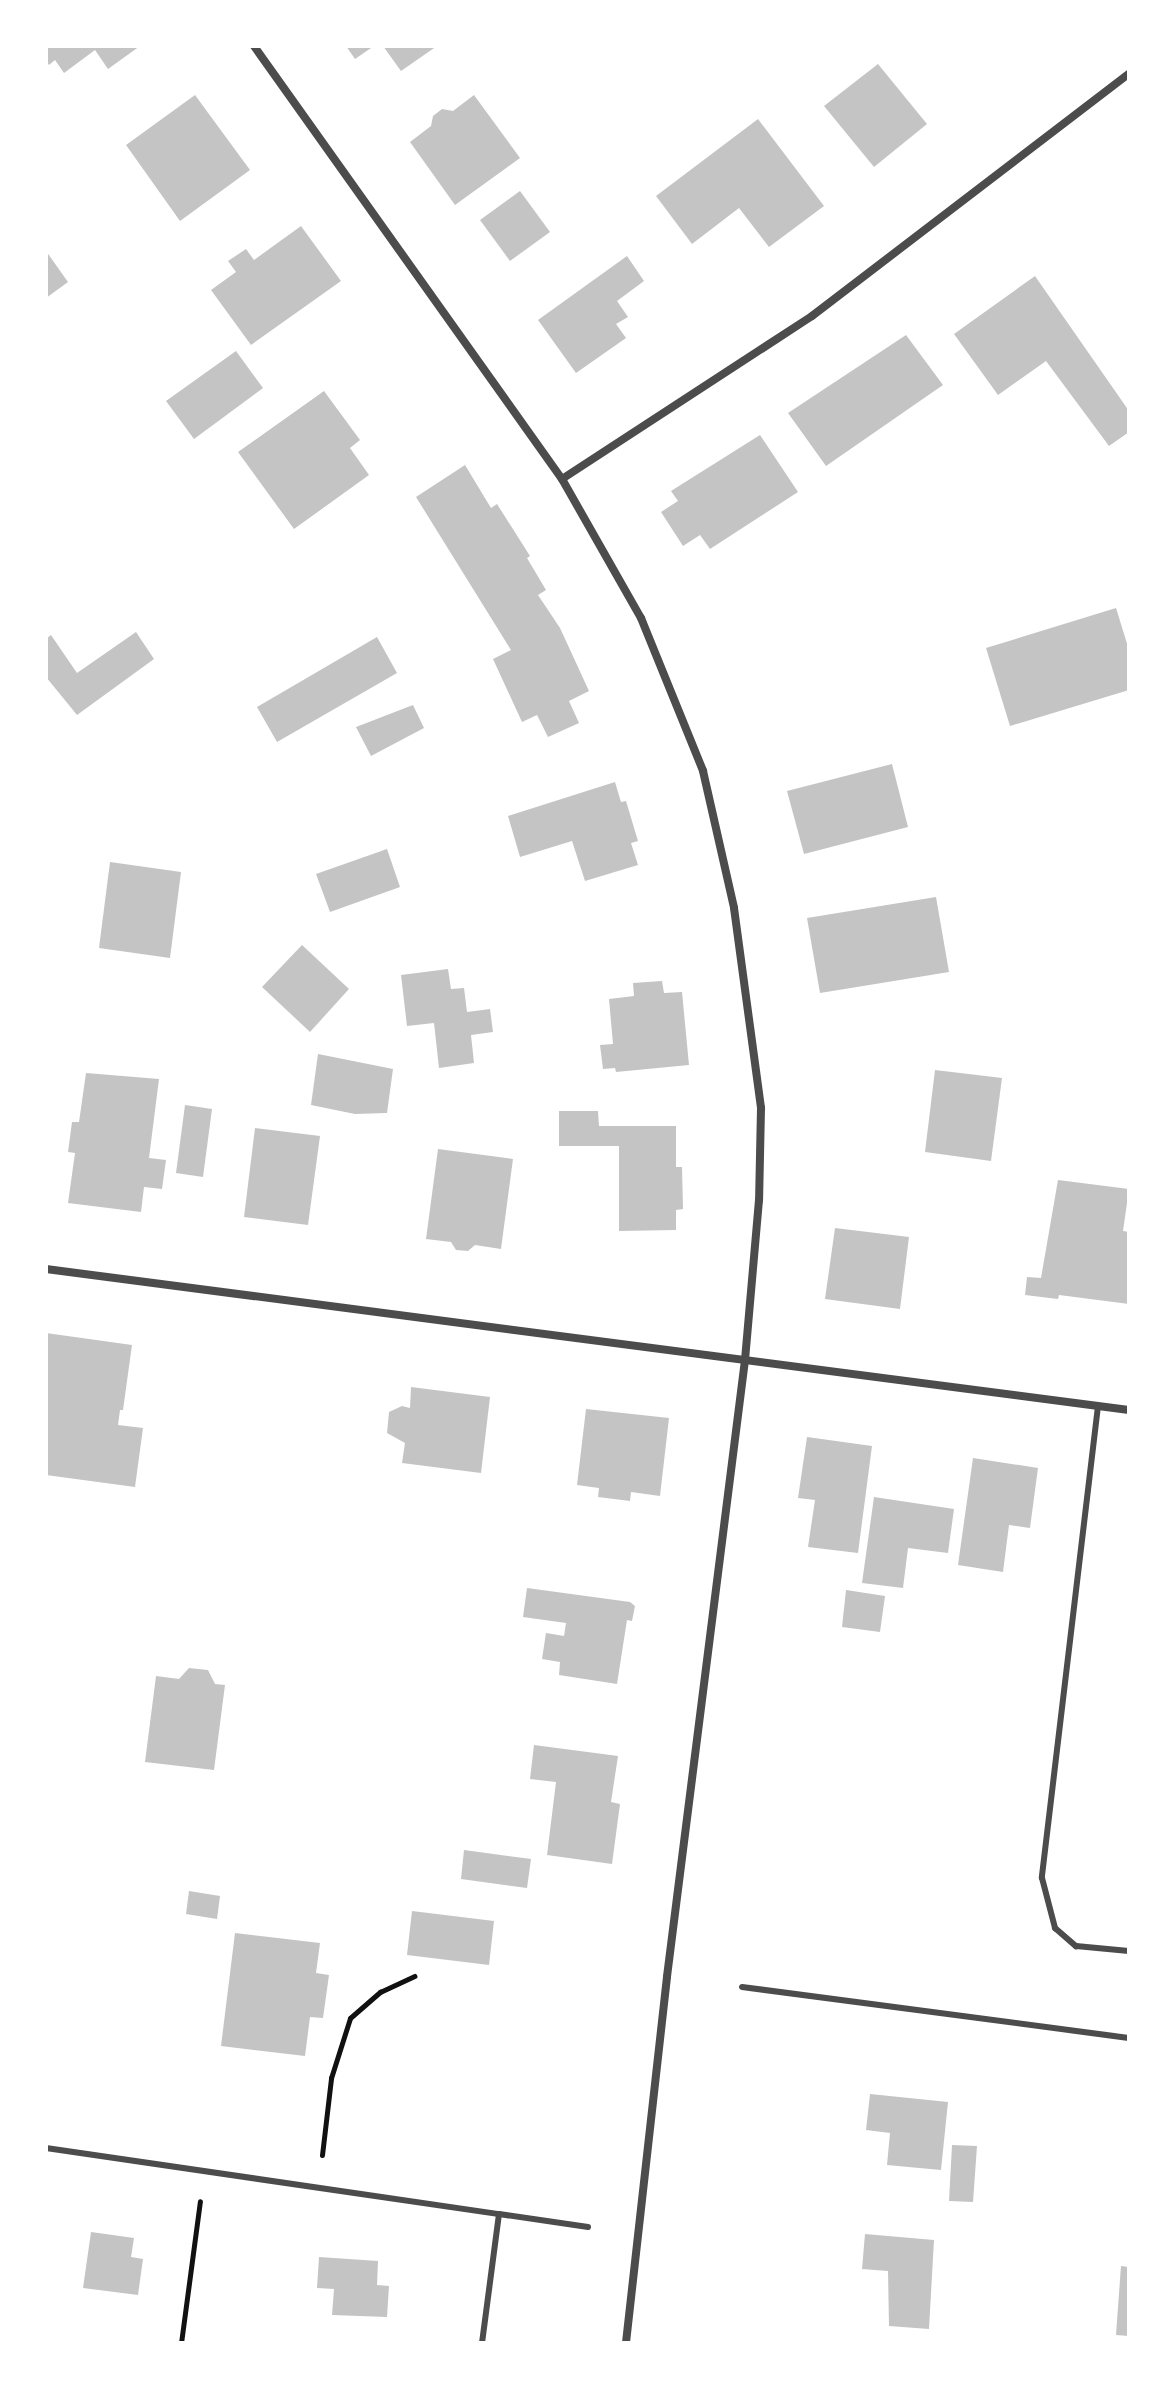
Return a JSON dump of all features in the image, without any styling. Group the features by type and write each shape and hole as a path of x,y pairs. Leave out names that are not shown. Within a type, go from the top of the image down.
{"street":[{"path":"254,46 562,479 641,618 703,771 734,908 761,1108 759,1200 745,1360 626,2343"},
{"path":"562,479 812,316 1129,74"},
{"path":"46,1269 1129,1410"}],"lane":[{"path":"1098,1406 1042,1878 1055,1928 1076,1946 1129,1951"},
{"path":"742,1987 1129,2038"},
{"path":"46,2148 588,2227"},
{"path":"482,2343 499,2214"}],"path":[{"path":"318,2187 331,2078 350,2018 380,1992 415,1976"},
{"path":"181,2343 204,2172"}],"building":[{"path":"46,46 140,46 108,69 95,50 64,73 55,60 49,65 46,61"},
{"path":"346,46 374,46 355,59"},
{"path":"383,46 437,46 401,71"},
{"path":"878,64 927,124 874,167 824,106"},
{"path":"195,95 250,170 180,221 126,145"},
{"path":"474,95 520,158 455,205 410,142 431,126 433,116 442,109 453,111"},
{"path":"758,119 824,206 769,247 739,208 692,244 656,196"},
{"path":"520,191 550,232 510,261 480,220"},
{"path":"301,226 341,281 251,345 211,290 236,272 228,261 246,249 254,260"},
{"path":"46,251 68,282 46,298"},
{"path":"627,256 644,281 617,301 628,317 616,324 626,338 576,373 538,320"},
{"path":"1035,276 1129,411 1129,432 1109,446 1046,361 998,395 954,334"},
{"path":"906,335 943,385 826,466 788,413"},
{"path":"236,351 263,388 194,439 166,401"},
{"path":"324,391 360,440 350,448 369,475 294,529 238,452"},
{"path":"760,435 798,492 710,549 700,535 683,546 661,512 678,501 671,491"},
{"path":"465,465 491,508 497,504 530,556 527,558 546,590 538,595 560,628 589,691 569,701 579,723 548,737 537,715 522,722 493,659 511,650 416,497"},
{"path":"1116,608 1129,650 1129,690 1010,726 986,648"},
{"path":"136,632 154,659 77,715 46,677 46,639 51,635 77,673"},
{"path":"377,637 397,673 277,742 257,707"},
{"path":"413,705 424,728 371,756 356,727"},
{"path":"892,764 908,827 804,854 787,791"},
{"path":"615,782 621,802 626,801 638,841 631,843 638,865 585,881 572,841 520,857 508,816"},
{"path":"387,849 400,887 330,912 316,874"},
{"path":"110,862 181,872 170,958 99,948"},
{"path":"936,897 949,972 820,993 807,918"},
{"path":"302,945 349,989 310,1032 262,987"},
{"path":"448,969 451,989 464,988 467,1012 490,1009 493,1032 471,1035 474,1063 439,1068 434,1023 407,1026 401,975"},
{"path":"662,981 664,993 682,992 689,1065 616,1072 615,1068 603,1069 600,1045 613,1044 609,999 634,996 633,983"},
{"path":"318,1054 393,1069 387,1113 355,1114 311,1105"},
{"path":"935,1070 1002,1078 991,1161 925,1152"},
{"path":"86,1073 159,1079 149,1158 166,1160 162,1189 144,1187 141,1212 68,1203 75,1153 68,1152 72,1122 79,1122"},
{"path":"185,1105 212,1109 203,1177 176,1173"},
{"path":"559,1111 598,1111 599,1126 676,1126 676,1167 682,1167 683,1209 676,1210 676,1230 619,1231 619,1146 559,1146"},
{"path":"255,1128 320,1136 308,1225 244,1217"},
{"path":"438,1149 513,1159 501,1249 475,1245 468,1251 456,1250 451,1242 426,1239"},
{"path":"1058,1180 1129,1189 1123,1231 1129,1232 1129,1304 1059,1295 1058,1299 1025,1295 1027,1277 1041,1278"},
{"path":"835,1228 909,1237 900,1309 825,1299"},
{"path":"46,1333 132,1345 118,1425 143,1428 135,1487 46,1475"},
{"path":"411,1387 490,1397 481,1473 402,1463 405,1443 387,1433 389,1412 402,1406 410,1408"},
{"path":"586,1409 669,1418 660,1496 631,1492 630,1501 598,1497 599,1488 577,1485"},
{"path":"807,1437 872,1446 858,1553 808,1547 815,1500 798,1498"},
{"path":"973,1458 1038,1468 1030,1528 1009,1525 1003,1572 958,1565"},
{"path":"874,1497 954,1509 948,1553 908,1548 903,1588 862,1583"},
{"path":"527,1588 630,1602 635,1606 632,1621 627,1620 617,1684 559,1675 560,1662 542,1659 546,1633 564,1636 566,1623 523,1617"},
{"path":"846,1590 885,1596 880,1632 842,1627"},
{"path":"189,1668 208,1670 215,1684 225,1685 214,1770 145,1762 156,1676 179,1679"},
{"path":"534,1745 618,1756 611,1802 620,1804 612,1864 547,1855 556,1782 530,1779"},
{"path":"464,1850 531,1859 527,1888 461,1879"},
{"path":"189,1891 220,1896 217,1919 186,1914"},
{"path":"412,1911 494,1921 489,1965 407,1955"},
{"path":"235,1933 320,1943 316,1973 329,1975 323,2018 310,2017 305,2056 221,2046"},
{"path":"870,2094 948,2102 941,2170 887,2165 890,2133 866,2130"},
{"path":"952,2145 977,2146 973,2202 949,2201"},
{"path":"91,2232 134,2238 131,2257 143,2259 138,2295 83,2288"},
{"path":"865,2234 934,2240 929,2329 889,2326 888,2271 862,2269"},
{"path":"319,2257 378,2261 377,2285 389,2286 387,2317 332,2315 334,2289 317,2288"},
{"path":"1121,2266 1129,2267 1129,2336 1116,2335"}]}
